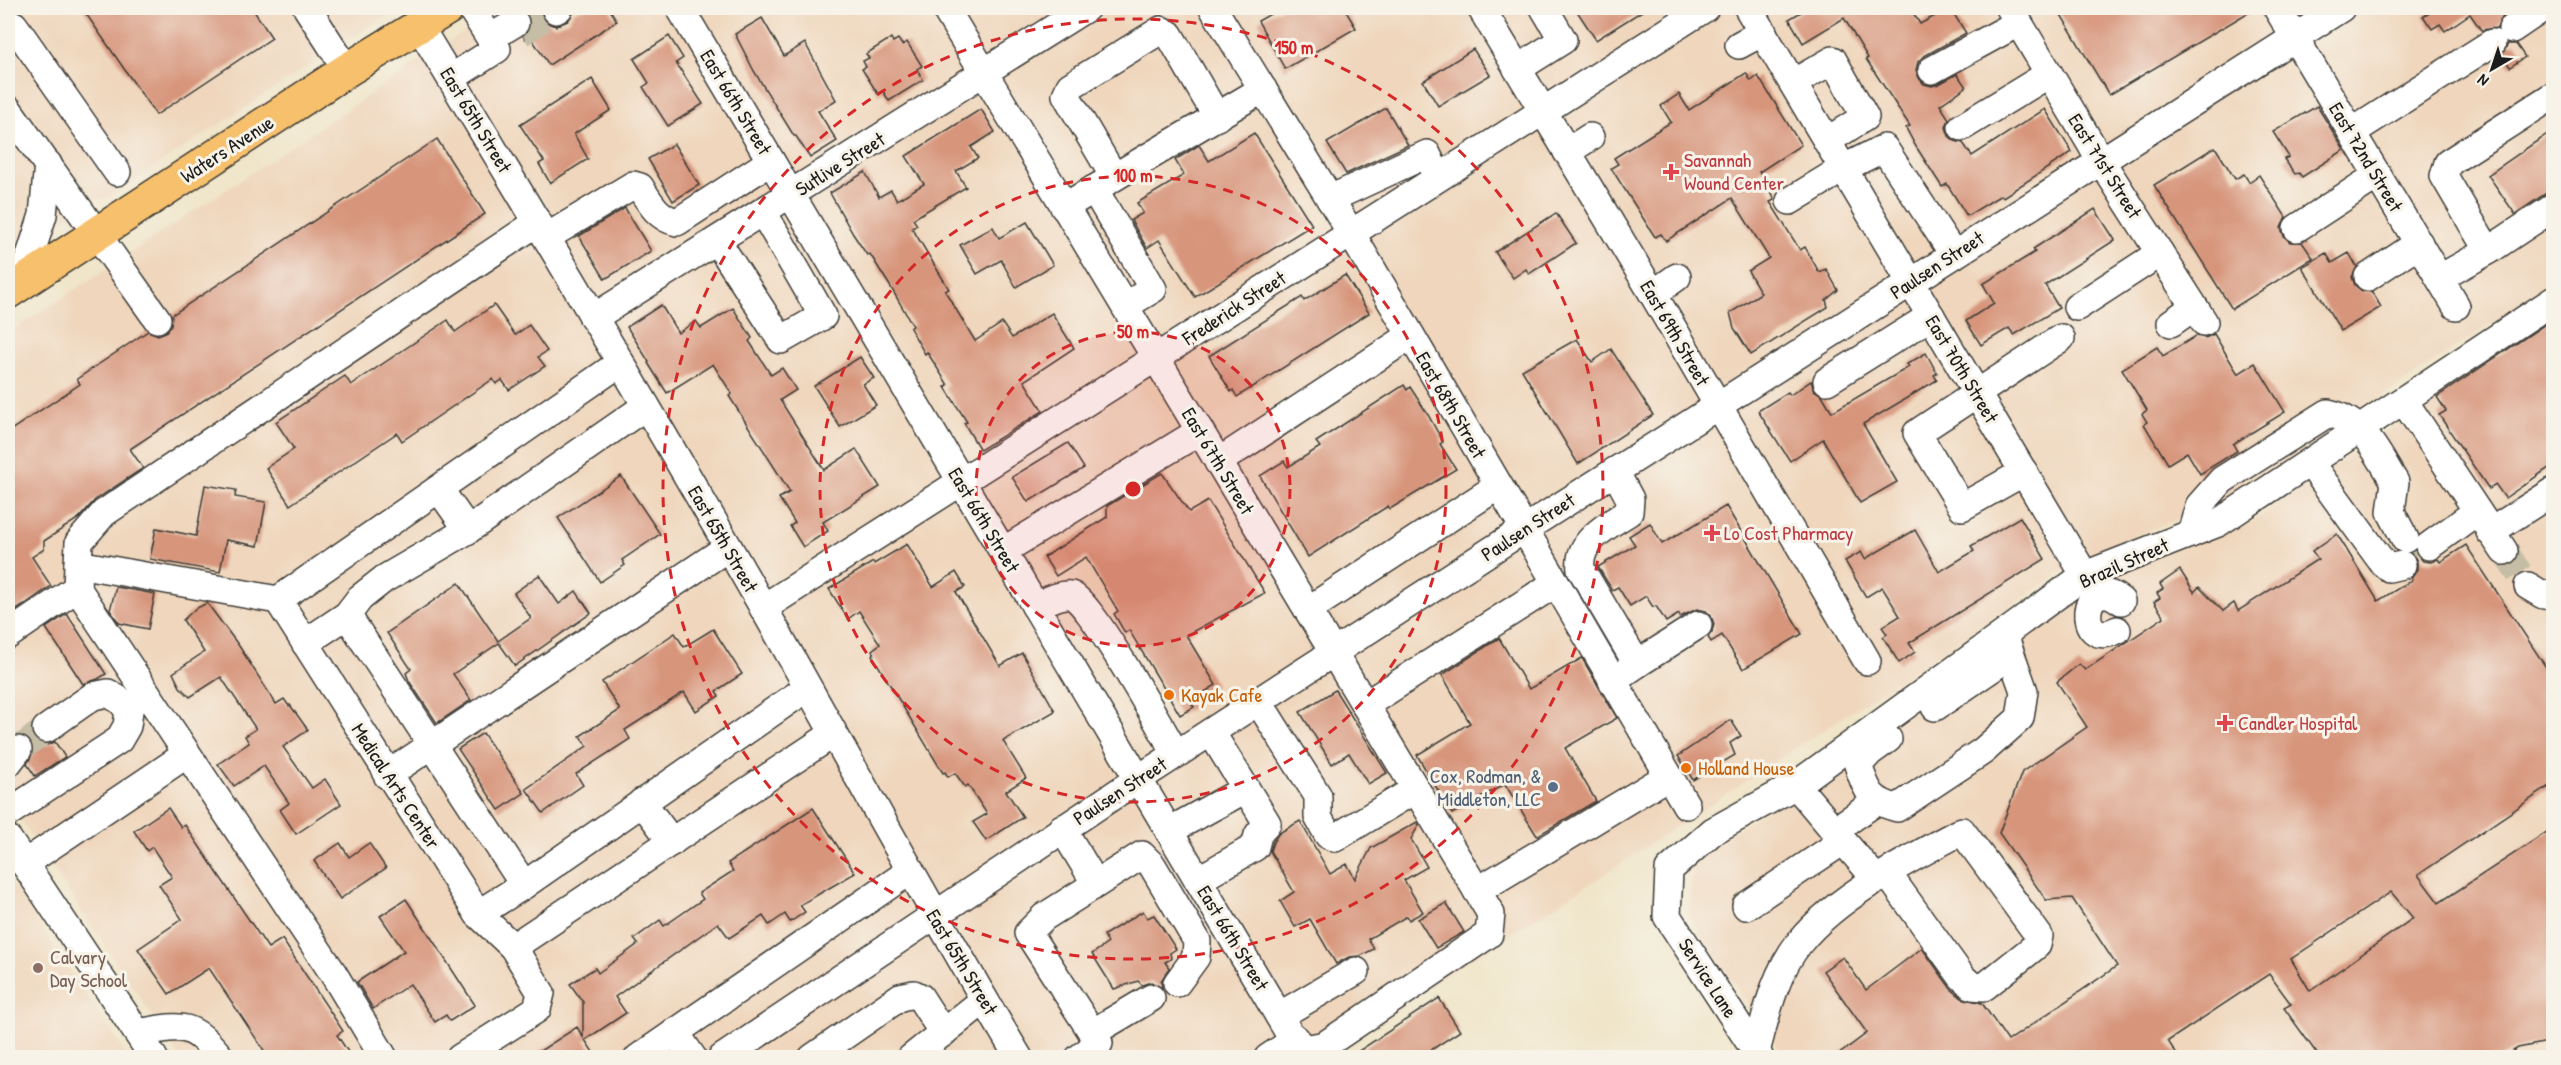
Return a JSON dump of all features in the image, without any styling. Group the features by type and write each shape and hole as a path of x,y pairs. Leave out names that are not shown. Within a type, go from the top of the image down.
{"main road":[{"name":"Waters Avenue","path":"14,288 347,70 448,8"}],"street":[{"path":"307,8 347,70"},
{"path":"471,8 493,43"},
{"name":"East 66th Street","path":"680,8 761,167 791,195 1169,831 1297,1039"},
{"name":"East 67th Street","path":"945,8 1491,914 1489,934 1325,1045 1297,1039"},
{"name":"Sutlive Street","path":"593,318 1086,8"},
{"name":"East 68th Street","path":"1213,8 1351,233 1686,805"},
{"path":"1517,69 1563,40 1544,8"},
{"name":"Frederick Street","path":"763,608 1705,8"},
{"name":"East 70th Street","path":"1748,8 2024,472 2101,591"},
{"name":"East 72nd Street","path":"2277,8 2456,306"},
{"name":"Paulsen Street","path":"722,1058 1062,828 1333,652 2341,8"},
{"path":"2352,132 2543,8"},
{"name":"East 69th Street","path":"1490,11 1517,69 1653,294 1867,661"},
{"path":"1932,70 2014,15"},
{"name":"East 71st Street","path":"2014,15 2101,161 2199,315 2170,323"},
{"path":"10,18 117,172"},
{"name":"East 65th Street","path":"419,26 646,406 763,608 933,914 1019,1058"},
{"path":"450,78 493,43 518,28"},
{"path":"1125,306 1153,289 1066,96 1070,86 1161,30 1169,34 1217,117"},
{"path":"1739,45 1763,32"},
{"path":"1792,83 1833,60 1864,117 1827,141"},
{"path":"1962,127 2049,74"},
{"path":"1064,207 1263,89"},
{"path":"2488,251 2444,176 2448,163 2553,94"},
{"path":"8,109 16,139 48,164 157,319"},
{"path":"1567,152 1590,137"},
{"path":"1790,201 1844,168 1884,148 1954,255"},
{"path":"1330,199 1428,154 1438,177"},
{"path":"14,288 43,215 48,164"},
{"path":"384,1058 333,973 187,754 77,576 79,542 104,513 542,229 633,185 640,187 655,210 667,220 677,222 761,167"},
{"path":"2297,228 2378,175"},
{"path":"2440,278 2488,251 2553,207"},
{"path":"717,241 781,340 823,316 763,212"},
{"path":"2368,277 2418,243"},
{"path":"2077,307 2160,252"},
{"path":"1653,294 1677,277"},
{"name":"Brazil Street","path":"1668,896 1669,870 1713,831 1796,785 2007,645 2101,591 2191,534 2218,523 2553,300"},
{"path":"1827,381 1931,316"},
{"path":"1847,323 1868,356"},
{"path":"1218,462 1410,336"},
{"path":"2024,472 1962,507 1917,433 2061,338"},
{"path":"8,635 77,576 278,600 620,363"},
{"path":"2404,401 2437,431 2469,479 2490,531"},
{"path":"305,643 347,615 360,598 384,579 468,530 646,406"},
{"path":"2191,534 2199,506 2222,480 2328,413 2344,416 2361,429 2395,482 2391,512 2412,550"},
{"path":"1003,551 1200,431"},
{"path":"2310,463 2389,568 2412,550 2490,531 2553,490"},
{"path":"1615,471 1630,500 1629,512 1612,522 1584,546 1579,558 1581,569 1637,664"},
{"path":"1308,610 1498,486"},
{"path":"439,489 468,530"},
{"path":"387,774 727,549"},
{"path":"1365,705 1556,583"},
{"path":"2101,591 2088,605 2089,624 2099,632 2112,633 2117,630"},
{"path":"1035,606 1065,595 1073,596 1083,603 1176,754"},
{"name":"Medical Arts Center","path":"278,600 478,914 513,947 541,993 537,1009 460,1058"},
{"path":"347,615 524,885"},
{"path":"1612,681 1698,625"},
{"path":"2007,645 2024,691 2020,718 1983,751 1897,808 1877,801 1867,792 1858,765 1870,752 2007,645"},
{"path":"478,914 524,885 807,688"},
{"path":"8,813 119,740 127,726 129,711 122,701 108,693 93,696 46,729"},
{"path":"1258,701 1318,796 1318,818 1328,835 1335,838 1416,789"},
{"path":"1198,879 1255,847 1258,835 1267,823 1211,732"},
{"path":"513,947 833,734"},
{"path":"24,864 187,754"},
{"path":"1477,891 1668,776"},
{"path":"1169,831 1242,791 1244,785"},
{"path":"1758,1055 1779,979 1799,942 1830,913 1882,877 1962,831 2039,936 2037,945 1983,987 1972,986 1962,977 1882,877 1839,835 1796,785"},
{"path":"1746,906 1839,835 1877,801"},
{"path":"642,802 672,842"},
{"path":"1062,828 1096,884"},
{"path":"8,839 154,1058"},
{"path":"1079,1058 1099,1043 1028,933 1044,917 1142,855 1152,865 1197,940 1196,957 1177,983"},
{"path":"638,1058 910,871"},
{"name":"Service Lane","path":"1668,896 1667,916 1758,1055"},
{"path":"1268,1058 1297,1039 1356,971"},
{"path":"812,1058 900,997 914,994 920,997 943,1033"},
{"path":"1092,1033 1151,998"},
{"path":"911,1058 984,1000"},
{"path":"138,1033 178,1026 201,1034 221,1058"},
{"path":"675,1032 693,1058"}],"shaded area":[{"path":"8,8 397,8 106,199 96,198 8,258"},
{"path":"500,8 2553,8 2553,283 2230,499 2090,554 1608,872 1315,1057 180,1057 8,801 8,334"},
{"name":"Candler Hospital","path":"2553,316 2553,1057 1784,1057 1689,917 1693,865 1714,845 2137,559 2248,525"},
{"name":"Calvary Day School","path":"8,878 128,1057 8,1057"}],"building":[{"path":"82,8 252,8 272,38 156,115"},
{"path":"519,8 541,8 543,19 556,26 568,21 574,12 581,8 609,8 617,21 549,65 530,36 525,39 523,36 529,30 531,22 528,14"},
{"path":"1281,8 1344,8 1356,28 1285,69 1258,21"},
{"path":"1575,8 1647,8 1596,40"},
{"path":"1808,8 1910,8 1920,24 1950,8 1966,33 1924,56 1918,62 1916,70 1924,84 1932,86 1939,84 1957,74 1966,87 1940,105 1949,119 1946,127 1949,136 1963,143 1972,156 2045,109 2072,152 2003,197 2001,195 1967,216 1947,184 1942,187 1915,145 1906,128 1910,126 1866,59 1868,58 1844,18 1803,43 1789,19"},
{"path":"2057,8 2256,8 2109,95"},
{"path":"2428,8 2516,8 2503,16 2497,28 2481,30 2470,14 2445,31 2440,24 2432,29 2423,16 2431,11"},
{"path":"762,18 784,56 805,43 836,100 818,111 837,141 810,158 754,71 735,34"},
{"path":"669,36 683,58 676,63 703,104 668,126 643,87 649,83 634,59"},
{"path":"891,38 893,42 898,39 902,45 907,42 922,66 917,69 923,80 889,101 883,91 878,94 862,69 866,67 863,61 869,58 866,54"},
{"path":"2508,44 2516,44 2525,57 2510,67 2502,55"},
{"path":"1473,49 1490,75 1438,106 1423,81"},
{"path":"1746,73 1751,81 1758,76 1801,145 1759,172 1773,195 1774,200 1770,202 1800,250 1805,247 1819,272 1826,269 1838,290 1826,300 1828,307 1751,355 1734,328 1730,313 1761,293 1748,271 1769,258 1732,198 1666,241 1661,234 1655,237 1611,168 1618,164 1614,158 1671,122 1661,106 1679,94 1689,110"},
{"path":"592,79 611,110 574,134 588,159 550,183 539,164 544,161 520,125"},
{"path":"2317,106 2344,150 2302,177 2299,173 2295,174 2284,159 2289,157 2273,132"},
{"path":"1386,108 1408,145 1346,174 1327,143"},
{"path":"981,109 995,132 971,147 978,158 956,171 966,187 913,219 917,225 912,228 949,289 945,291 975,341 1002,323 1012,338 1052,313 1074,348 1024,381 1043,411 980,450 964,423 967,422 945,387 948,385 927,352 925,354 910,328 913,326 890,286 870,254 867,255 853,234 830,193 865,172 879,197 891,190 897,200 924,184 906,156"},
{"path":"2553,130 2553,191 2515,214 2488,175"},
{"path":"1254,133 1312,225 1195,297 1159,240 1147,248 1131,220 1143,213 1137,203 1184,175 1175,160 1199,145 1209,161"},
{"path":"437,139 485,214 130,449 143,468 95,500 79,518 44,541 44,549 32,557 51,586 8,616 8,432 80,384 77,379 148,331 158,335 166,332 171,325 172,315"},
{"path":"674,144 699,185 673,201 648,159"},
{"path":"2215,147 2235,179 2244,174 2249,182 2259,175 2286,217 2281,228 2284,236 2290,242 2302,242 2313,258 2232,309 2154,185"},
{"path":"625,208 651,251 605,279 579,236"},
{"path":"2095,209 2115,240 2045,285 2059,308 2014,335 2009,328 1981,345 1966,321 1994,303 1983,284 2035,252 2033,249"},
{"path":"1556,213 1576,243 1529,274 1526,269 1513,278 1495,252"},
{"path":"1027,222 1053,265 1016,287 1001,260 977,274 960,245 993,227 999,238"},
{"path":"2326,253 2332,263 2349,253 2357,267 2352,277 2355,285 2362,291 2372,292 2381,307 2341,331 2302,267"},
{"path":"1345,275 1369,313 1237,397 1233,390 1231,392 1209,356 1302,297 1304,301"},
{"path":"494,305 515,335 529,325 547,351 538,357 545,366 509,390 502,380 496,384 493,379 402,441 397,433 290,505 266,468 294,449 276,422 345,376 351,385 448,320 455,332"},
{"path":"661,305 678,333 696,321 701,328 733,308 752,338 749,341 771,375 782,368 796,390 780,400 824,470 856,449 880,487 823,522 828,531 803,547 790,526 795,523 779,498 790,492 729,396 732,394 713,364 667,393 648,363 627,327"},
{"path":"2553,319 2553,465 2505,498 2496,485 2489,489 2478,473 2439,415 2446,411 2437,397"},
{"path":"2214,334 2238,374 2255,363 2285,412 2233,444 2237,451 2200,474 2187,452 2168,464 2144,424 2147,422 2142,414 2147,410 2122,369 2157,347 2163,356 2196,336 2205,338"},
{"path":"1577,339 1592,362 1611,349 1653,415 1578,464 1522,370"},
{"path":"1926,353 1937,373 1934,375 1937,380 1863,424 1897,482 1860,503 1823,439 1790,461 1758,411 1788,392 1790,395 1811,381 1814,390 1822,395 1832,412 1909,367 1907,364"},
{"path":"860,357 874,378 863,384 876,405 840,427 814,386"},
{"path":"1404,385 1407,390 1410,387 1427,413 1443,442 1440,444 1456,469 1390,509 1388,506 1308,557 1260,476 1284,461 1288,467 1320,447 1316,442"},
{"path":"1068,443 1084,468 1028,502 1012,477"},
{"path":"1162,473 1189,512 1208,501 1265,593 1186,635 1216,685 1190,701 1194,707 1180,715 1129,630 1125,633 1114,614 1118,611 1086,557 1056,576 1044,557 1107,517 1107,506"},
{"path":"621,476 660,534 622,560 625,565 600,582 558,518"},
{"path":"205,485 236,490 235,497 266,502 258,546 226,540 220,572 150,559 156,528 196,536"},
{"path":"1726,506 1802,634 1743,669 1722,635 1711,642 1708,637 1714,624 1706,611 1697,609 1680,617 1679,614 1666,622 1656,606 1653,607 1646,596 1630,606 1618,587 1612,590 1598,567 1635,545 1629,536 1650,523 1662,544"},
{"path":"2020,517 2045,559 1909,643 1915,652 1899,663 1883,637 1887,634 1882,627 1900,616 1882,587 1866,597 1845,561 1861,552 1865,559 1915,530 1939,572 1974,551 1971,546"},
{"path":"2337,534 2378,601 2412,580 2417,569 2417,561 2412,553 2415,551 2423,561 2431,562 2438,559 2440,562 2466,545 2553,678 2553,784 2418,875 2439,903 2553,828 2553,1041 2518,1048 2501,1058 2320,1058 2284,1008 2291,1004 2269,974 2168,1041 2179,1058 1834,1058 1867,1033 1823,971 1843,957 1866,990 1922,948 1951,989 1962,998 1982,1003 2008,1041 2117,966 2072,898 2046,900 1999,833 2022,772 2087,727 2057,682 2079,664 2085,670 2164,617 2154,602 2160,598 2157,593 2163,589 2160,584 2180,570 2194,592 2199,587 2223,611 2234,603 2238,611 2318,559 2312,551","holes":["2391,892 2413,918 2310,991 2291,959"]},
{"path":"907,544 933,587 956,572 965,587 956,592 1000,666 1022,653 1055,711 1003,741 1026,778 1006,791 1023,817 986,841 973,822 987,814 968,785 965,787 955,773 948,777 945,772 943,773 872,655 874,654 872,650 880,644 859,611 848,619 829,589"},
{"path":"539,575 559,604 576,591 591,613 515,666 499,643 453,674 471,700 437,723 409,681 406,673 411,669 387,633 459,583 498,641 531,618 514,593"},
{"path":"116,587 155,594 148,629 119,623 110,610"},
{"path":"207,603 239,646 276,704 284,699 308,730 283,747 312,788 325,779 341,804 296,834 280,810 289,803 264,766 234,786 218,764 249,743 245,736 256,729 221,677 190,697 180,687 173,673 204,652 183,620 195,609"},
{"path":"67,614 106,674 98,679 83,684 46,628"},
{"path":"713,629 742,674 716,691 719,696 696,711 684,692 625,730 630,739 576,774 583,785 543,813 526,789 587,746 580,736 620,710 602,682 675,633 684,647"},
{"path":"1499,638 1529,689 1582,658 1617,718 1565,748 1596,801 1537,836 1505,784 1452,814 1417,755 1470,723 1442,675"},
{"path":"1335,690 1387,773 1368,784 1349,753 1332,764 1300,712"},
{"path":"1731,720 1741,736 1730,743 1735,755 1693,780 1678,756"},
{"path":"31,729 33,738 39,743 47,745 55,742 65,757 35,776 27,764 33,753 33,745 28,738 21,735"},
{"path":"483,733 524,793 499,810 458,749"},
{"path":"168,808 181,827 185,825 268,948 282,939 343,1031 337,1035 352,1058 269,1058 209,968 169,994 138,949 182,919 159,885 172,877 152,847 147,851 134,831"},
{"path":"813,808 855,873 800,905 805,912 790,922 785,914 769,925 763,916 729,938 718,923 615,997 626,1013 585,1040 593,1052 585,1058 529,1058 577,1027 583,1037 583,1002 570,984 595,968 598,973 638,944 634,939 660,920 664,926 703,899 699,893 733,871 728,863"},
{"path":"1300,821 1330,874 1347,864 1355,879 1371,848 1417,822 1419,825 1411,839 1427,867 1404,880 1423,912 1409,920 1407,916 1368,939 1374,949 1336,964 1310,919 1295,927 1280,901 1294,892 1270,851 1279,833"},
{"path":"340,843 349,857 369,843 386,868 340,899 314,861"},
{"path":"406,899 475,1005 450,1021 446,1015 435,1022 410,984 373,1009 357,982 404,951 380,916"},
{"path":"1446,903 1464,932 1436,948 1418,919"},
{"path":"1143,911 1147,918 1154,915 1176,949 1170,953 1171,959 1165,962 1169,968 1161,981 1162,988 1151,982 1142,985 1138,981 1114,989 1092,954 1108,943 1104,935"},
{"path":"1439,998 1460,1031 1419,1058 1348,1058"}],"tunnel":[{"path":"521,33 556,10"},
{"path":"2405,539 2416,555"},
{"path":"2504,551 2528,586"},
{"path":"18,750 46,729"}],"place":[{"name":"Savannah Wound Center","path":"1671,172"},
{"name":"Lo Cost Pharmacy","path":"1712,533"},
{"name":"Kayak Cafe","path":"1169,695"},
{"name":"Candler Hospital","path":"2225,723"},
{"name":"Holland House","path":"1686,768"},
{"name":"Cox, Rodman, & Middleton, LLC","path":"1553,787"},
{"name":"Calvary Day School","path":"38,968"}]}
